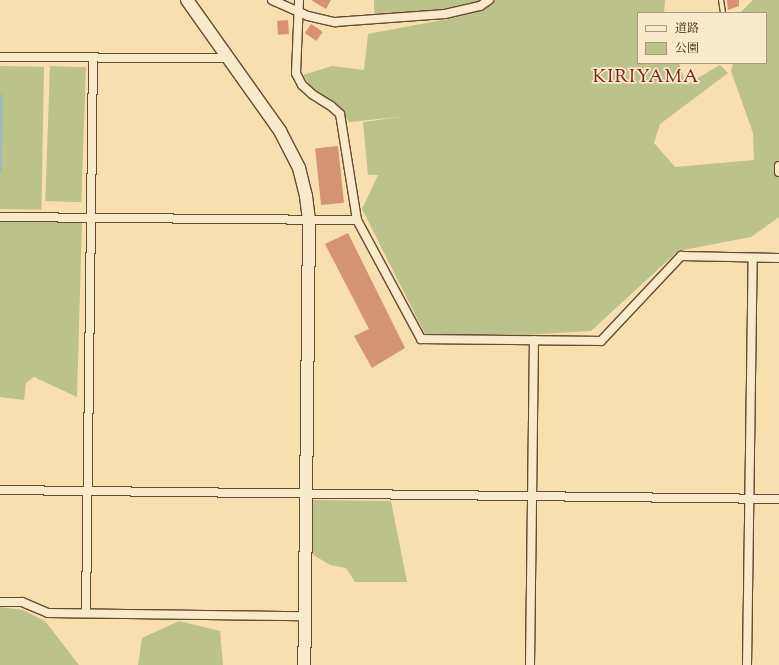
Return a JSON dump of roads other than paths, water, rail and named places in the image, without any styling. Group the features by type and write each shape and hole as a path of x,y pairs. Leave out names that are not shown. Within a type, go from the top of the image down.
{"street":[{"path":"187,0 280,131 299,168 309,220 304,665"},
{"path":"272,0 299,12 335,22 385,21 444,14 480,6 489,0"},
{"path":"299,0 296,74 307,90 340,114 357,220 421,339 601,341 681,256 779,258"},
{"path":"0,57 228,58"},
{"path":"86,613 93,58"},
{"path":"779,166 779,172"},
{"path":"0,216 357,220"},
{"path":"747,665 753,258"},
{"path":"530,665 534,340"},
{"path":"0,490 779,499"},
{"path":"0,602 22,602 48,613 304,616"}],"lane":[{"path":"721,0 723,12"}],"water":[{"path":"0,94 3,95 2,172 0,172"}],"district":[{"name":"KIRIYAMA","path":"646,78"}]}
